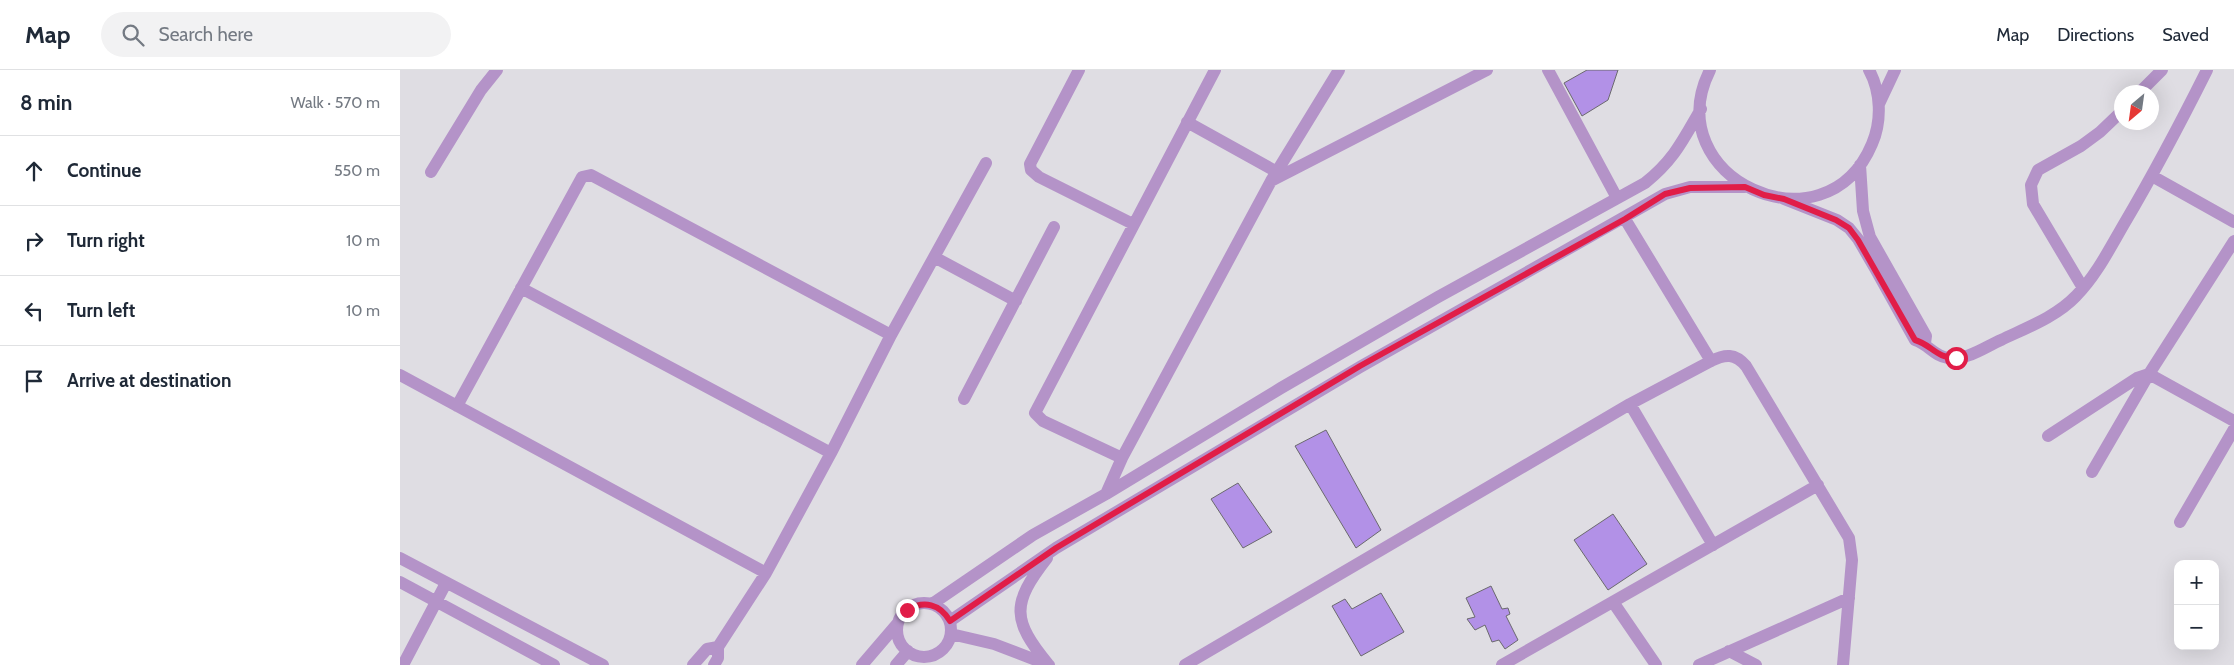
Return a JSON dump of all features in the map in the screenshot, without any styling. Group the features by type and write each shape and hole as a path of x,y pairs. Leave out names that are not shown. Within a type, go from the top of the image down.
{"street":[{"path":"431,172 481,90 497,70"},
{"path":"1079,70 1030,164 1031,170 1039,178 1133,224"},
{"path":"1122,458 1043,421 1035,413 1215,70"},
{"path":"1106,494 1122,458 1274,176 1339,70"},
{"path":"1274,176 1487,70"},
{"path":"1548,70 1617,198"},
{"path":"1869,70 1879,106"},
{"path":"1784,199 1810,196 1834,188 1848,178 1860,165 1875,137 1879,106 1895,70"},
{"path":"2147,85 2162,70"},
{"path":"1710,71 1704,84 1701,109 1704,132 1712,154 1732,178 1745,187 1764,195 1784,199 1836,220 1849,228 1867,254 1915,340 1925,343 1932,351 1948,358 1970,355 2039,321 2065,306 2083,288 2100,265 2152,176 2208,70"},
{"path":"862,665 898,624 902,616 915,605 932,604 1033,535 1106,494 1380,330 1646,183 1663,169 1674,156 1701,109"},
{"path":"2083,288 2032,204 2031,184 2038,170 2081,146 2100,132 2114,118"},
{"path":"1187,122 1274,176"},
{"path":"714,665 718,658 718,647 766,573 831,453 891,335 986,163"},
{"path":"1860,165 1863,211 1870,237 1926,336 1925,343"},
{"path":"457,406 582,177 591,176 891,335"},
{"path":"2152,176 2234,222"},
{"path":"898,624 899,639 908,651 916,656 934,655 942,650 950,627 1051,551 1360,366 1625,219 1665,194 1690,188 1745,187"},
{"path":"1625,219 1711,360"},
{"path":"964,399 1054,227"},
{"path":"2092,472 2150,374 2234,241"},
{"path":"934,257 1016,300"},
{"path":"521,288 831,453"},
{"path":"1186,665 1630,404 1711,360 1720,356 1731,355 1737,357 1746,366 1849,538 1852,560 1844,665"},
{"path":"2048,436 2137,378 2150,374 2234,421"},
{"path":"400,376 766,573"},
{"path":"1630,404 1713,545"},
{"path":"2180,522 2234,430"},
{"path":"1502,665 1818,485"},
{"path":"1033,535 1051,551"},
{"path":"1049,665 1027,635 1021,623 1020,612 1025,589 1051,551"},
{"path":"400,558 603,665"},
{"path":"400,582 554,665"},
{"path":"403,665 446,583"},
{"path":"1699,665 1849,598"},
{"path":"1613,602 1656,665"},
{"path":"932,604 945,614 950,627 1049,665"},
{"path":"693,665 707,648 718,647"},
{"path":"896,665 908,651"},
{"path":"1729,652 1756,665"}],"building":[{"path":"1587,70 1618,70 1608,100 1582,116 1564,83"},
{"path":"1326,430 1381,530 1356,548 1295,446"},
{"path":"1238,483 1272,532 1243,548 1211,499"},
{"path":"1613,514 1647,564 1608,590 1574,540"},
{"path":"1491,586 1502,609 1508,608 1510,614 1506,616 1518,640 1505,649 1499,640 1492,642 1485,625 1475,630 1467,619 1475,617 1466,598"},
{"path":"1381,593 1404,632 1361,656 1332,606 1345,599 1352,609"}],"route":[{"path":"907,610 923,603 932,604 939,608 950,621 1056,548 1360,366 1625,219 1665,194 1690,188 1745,187 1764,195 1784,199 1836,220 1849,228 1858,240 1915,340 1925,343 1932,351 1939,355 1956,358"}]}
